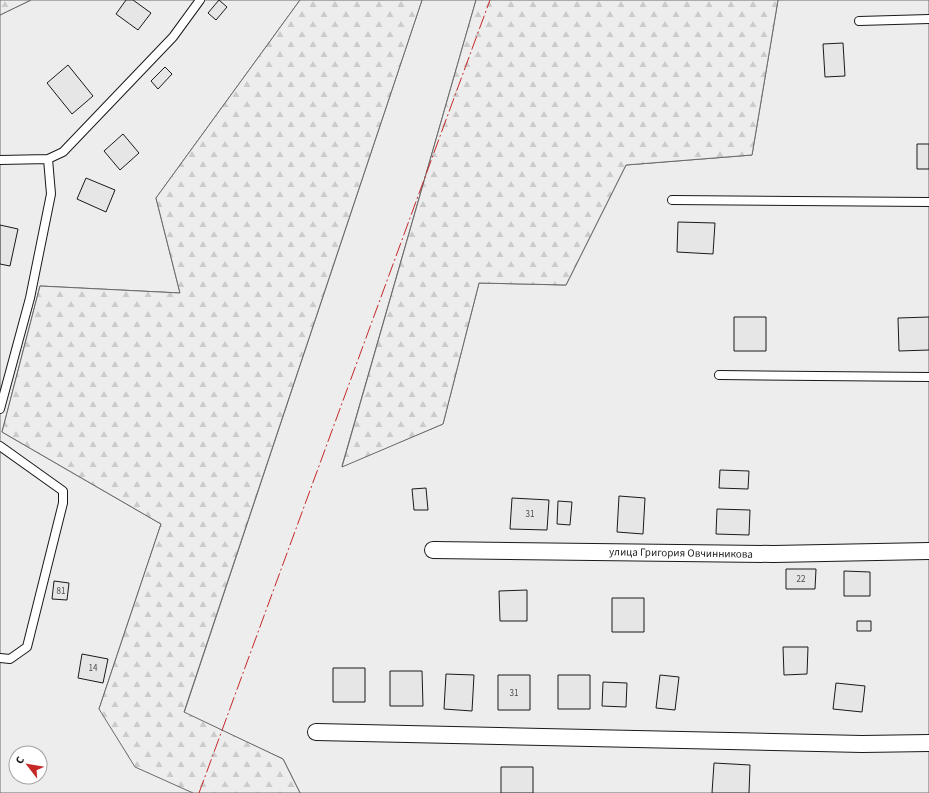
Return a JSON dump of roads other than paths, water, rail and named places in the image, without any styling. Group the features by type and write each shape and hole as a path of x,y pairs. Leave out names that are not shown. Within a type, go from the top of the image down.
{"street":[{"name":"улица Григория Овчинникова","path":"433,550 774,554 929,551"},
{"path":"316,732 862,744 929,743"}],"lane":[{"path":"0,160 48,159 63,152 173,37 200,0"},
{"path":"859,21 929,19"},
{"path":"0,409 30,298 51,194 48,159"},
{"path":"672,200 929,202"},
{"path":"719,375 929,377"},
{"path":"0,446 62,491 63,503 27,647 10,659 0,658"}]}
